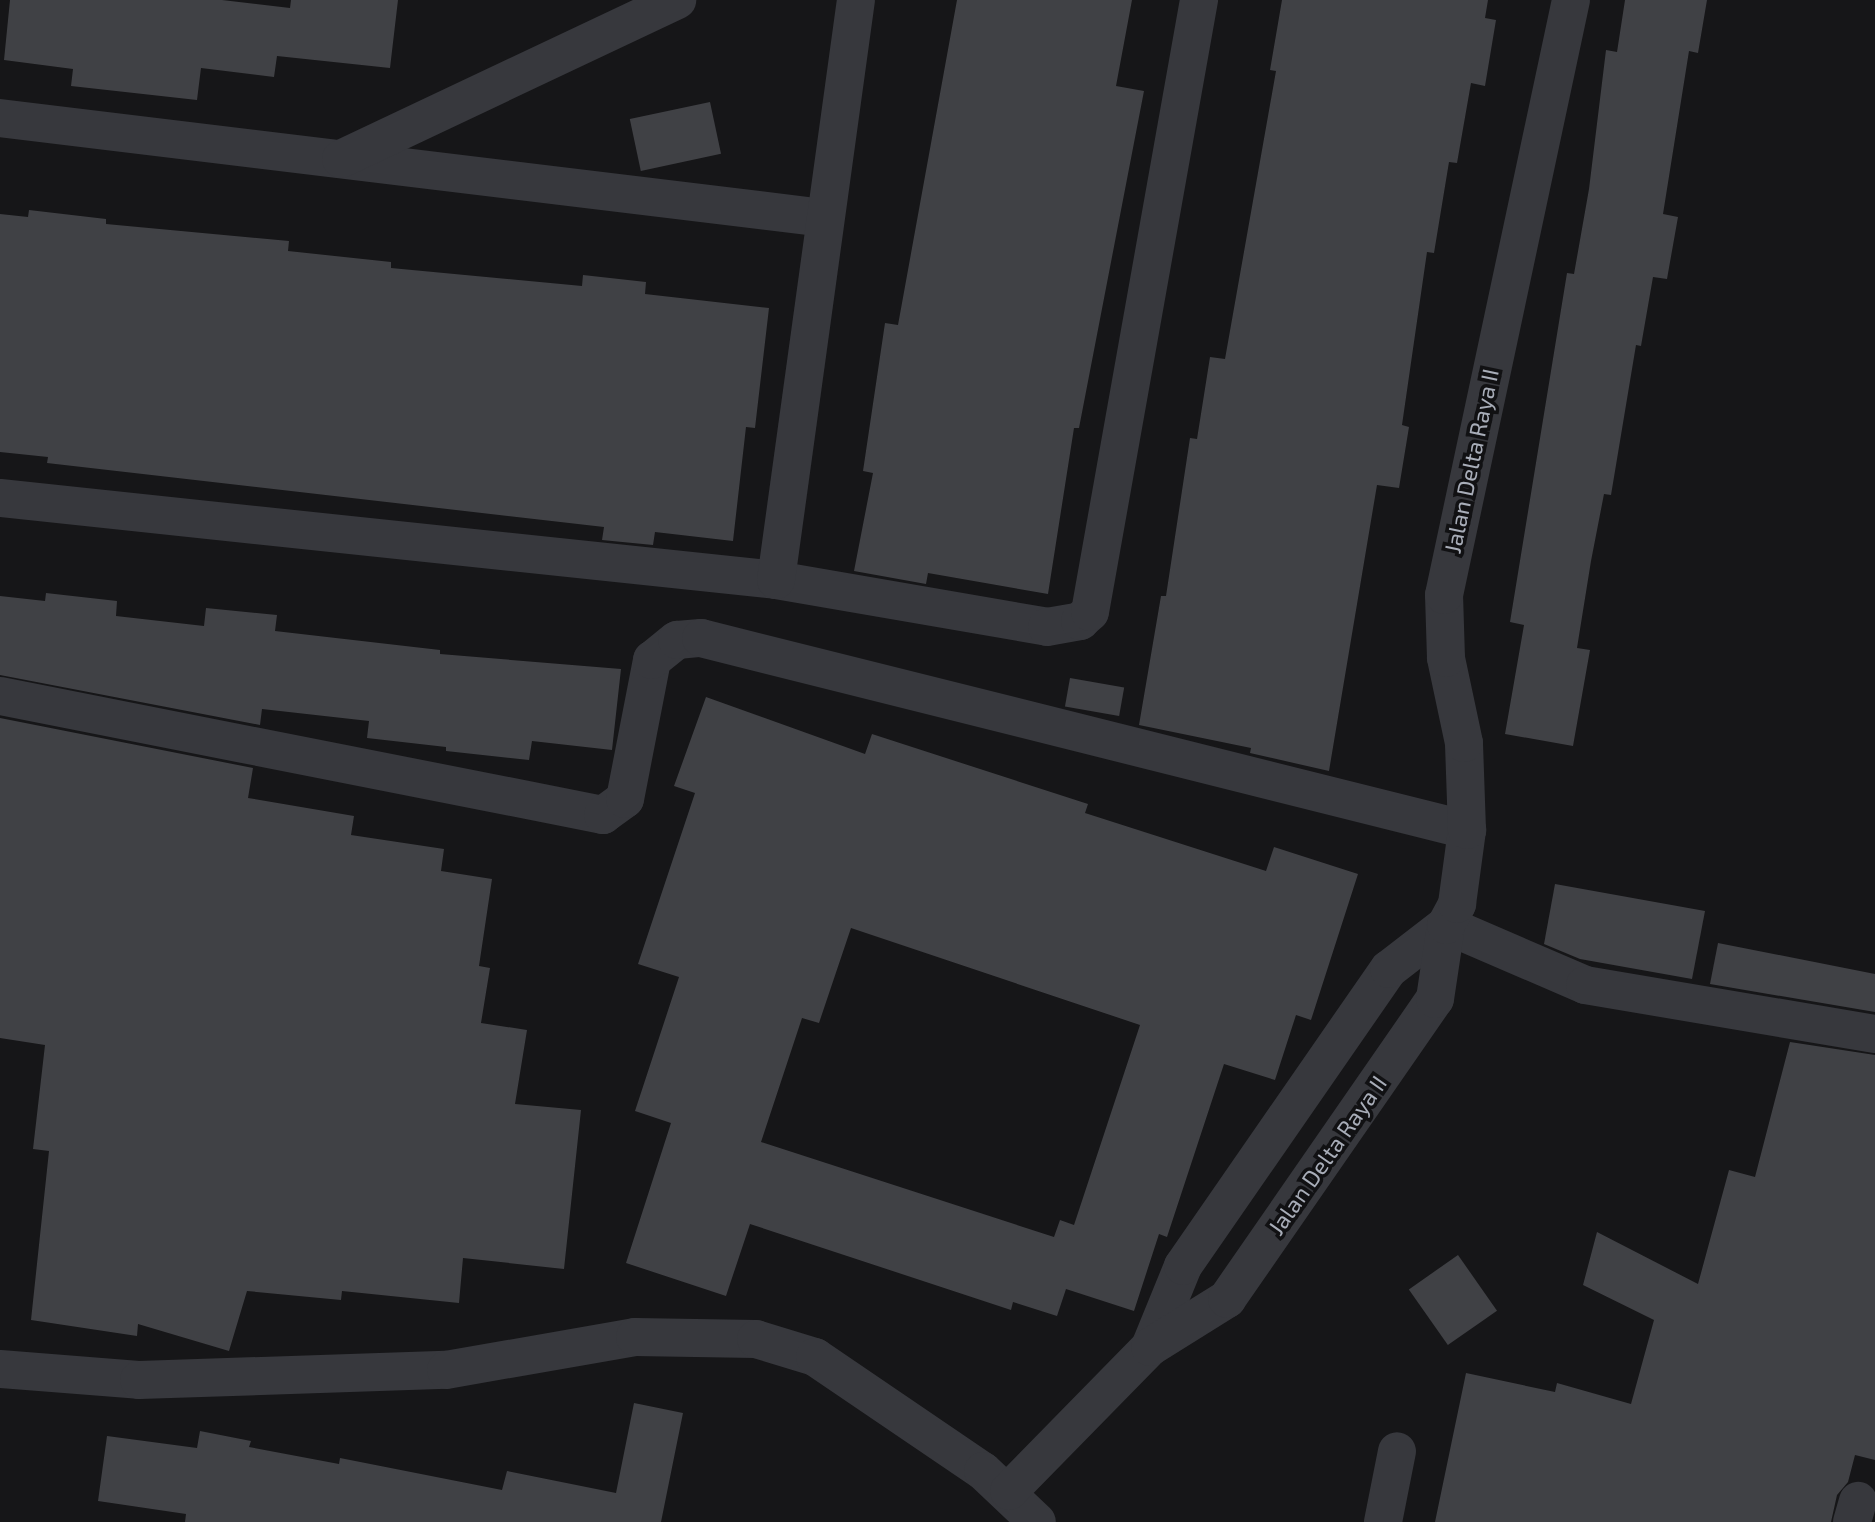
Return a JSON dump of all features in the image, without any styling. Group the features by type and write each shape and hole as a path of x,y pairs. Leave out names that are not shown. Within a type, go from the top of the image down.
{"street":[{"path":"341,159 677,0"},
{"path":"776,580 856,0"},
{"path":"0,498 776,580 1047,627 1080,621 1090,612 1199,0"},
{"name":"Jalan Delta Raya II","path":"1007,1507 1150,1347 1227,1299 1435,999 1446,925 1457,904 1467,830 1464,743 1446,658 1444,595 1571,0"},
{"path":"0,118 824,218"},
{"path":"0,696 603,815 625,799 652,660 677,640 701,638 1467,830"},
{"path":"1446,925 1585,985 1875,1034"},
{"name":"Jalan Delta Raya II","path":"1150,1347 1183,1266 1381,980 1446,925"},
{"path":"0,1369 139,1380 446,1370 635,1337 756,1339 815,1357 1007,1507 1037,1522"},
{"path":"1383,1522 1397,1451"}],"building":[{"path":"10,0 222,0 290,8 291,0 398,0 390,68 277,56 274,77 201,68 197,100 71,86 73,69 4,60"},
{"path":"957,0 1132,0 1116,86 1144,91 1079,428 1074,428 1048,594 928,573 926,584 854,571 873,473 863,471 885,323 898,325"},
{"path":"1282,0 1488,0 1485,18 1496,20 1485,86 1471,83 1457,163 1449,162 1434,253 1427,252 1402,425 1409,427 1399,488 1377,485 1329,771 1250,753 1251,748 1139,725 1161,596 1166,596 1190,438 1197,439 1210,357 1225,359 1276,71 1270,70"},
{"path":"1625,0 1707,0 1698,53 1689,51 1663,214 1678,217 1667,279 1653,277 1641,346 1636,345 1611,495 1604,494 1591,561 1577,648 1590,650 1573,746 1505,734 1524,625 1510,622 1567,273 1574,274 1589,189 1606,50 1617,52"},
{"path":"710,102 721,154 641,171 630,119"},
{"path":"29,210 106,219 106,224 289,241 288,251 391,262 391,268 582,286 583,275 646,282 645,294 769,308 755,428 746,427 733,541 655,532 653,545 602,540 604,527 47,463 48,457 0,452 0,214 28,217"},
{"path":"46,593 117,601 116,616 204,626 206,608 277,615 275,631 440,650 440,654 621,669 612,750 532,741 529,760 446,751 446,747 367,738 369,721 262,709 260,725 0,675 0,596 45,601"},
{"path":"1070,678 1124,688 1119,716 1065,707"},
{"path":"706,697 865,754 872,734 1088,804 1085,813 1266,871 1274,847 1358,874 1311,1020 1296,1015 1275,1080 1224,1064 1167,1237 1159,1234 1134,1311 1066,1289 1057,1316 1013,1302 1011,1310 750,1224 726,1296 626,1263 671,1123 635,1111 679,977 638,964 695,793 674,786","holes":["851,928 1140,1025 1074,1225 1060,1220 1054,1237 761,1142 802,1018 819,1023"]},
{"path":"0,718 253,768 248,798 354,816 351,835 444,849 441,871 492,879 479,966 490,968 481,1023 527,1030 515,1104 581,1110 564,1269 463,1258 459,1303 342,1291 341,1300 247,1291 229,1351 138,1324 137,1336 31,1320 49,1151 33,1149 45,1045 0,1038"},
{"path":"1555,884 1705,911 1692,979 1580,959 1544,944"},
{"path":"1718,943 1875,974 1875,1012 1710,984"},
{"path":"1790,1042 1875,1055 1875,1460 1855,1455 1848,1482 1837,1495 1831,1522 1435,1522 1466,1373 1555,1392 1557,1383 1631,1404 1654,1320 1583,1285 1597,1232 1698,1284 1729,1170 1755,1177"},
{"path":"1458,1255 1497,1311 1448,1345 1409,1289"},
{"path":"634,1403 683,1413 661,1522 185,1522 186,1514 98,1501 107,1436 197,1448 200,1431 251,1441 249,1447 339,1464 340,1458 502,1490 507,1471 616,1493"}]}
